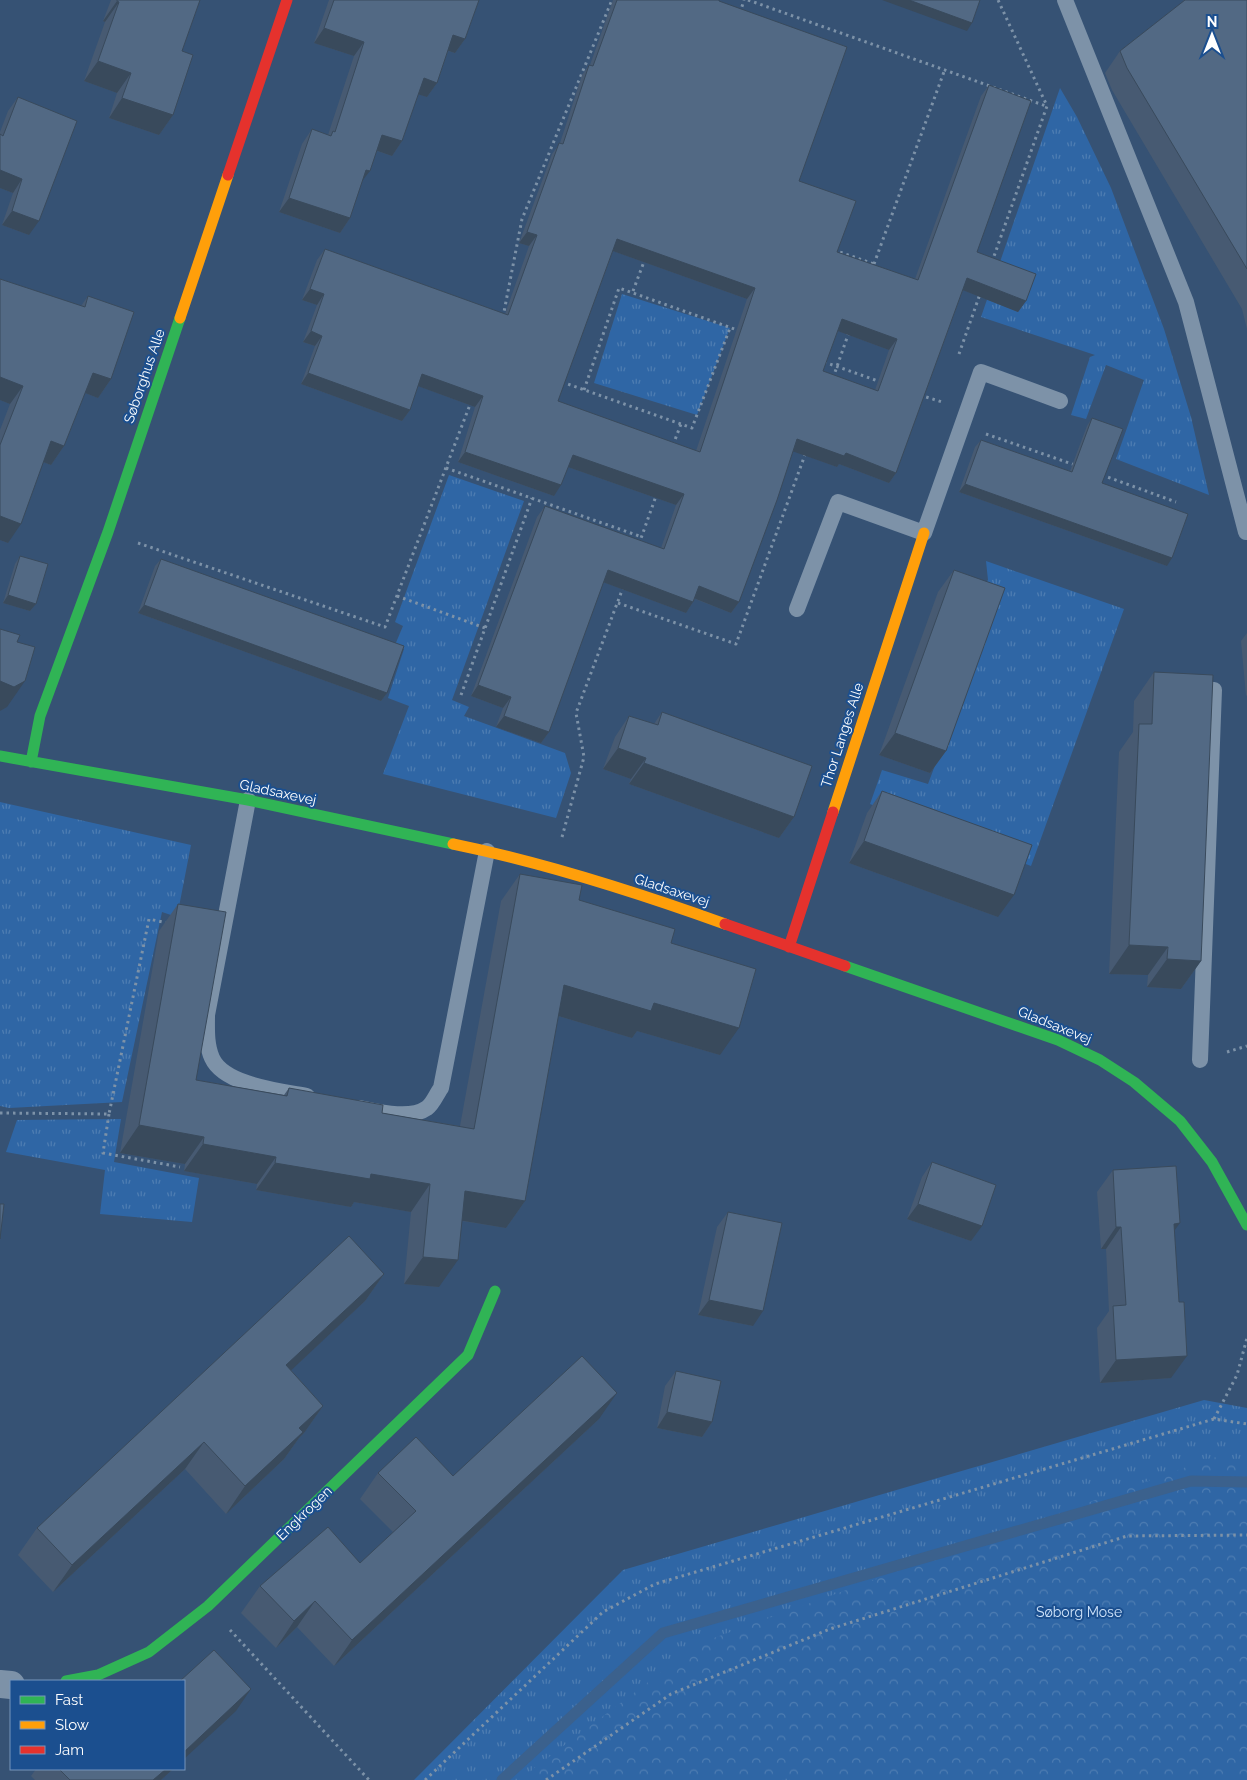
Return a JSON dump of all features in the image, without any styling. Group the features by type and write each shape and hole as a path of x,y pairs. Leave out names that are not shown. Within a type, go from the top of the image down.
{"street":[{"name":"Søborghus Alle","path":"31,762 40,716 108,532 287,0"},
{"name":"Thor Langes Alle","path":"789,947 924,533"},
{"name":"Gladsaxevej","path":"0,756 248,800 487,851 664,902 1058,1040 1100,1060 1134,1082 1180,1121 1212,1162 1247,1225"},
{"name":"Engkrogen","path":"72,1680 98,1676 149,1652 208,1606 468,1355 495,1291"}],"lane":[{"path":"1065,0 1186,302 1247,531"},
{"path":"797,609 838,502 924,533 981,372 1060,400"},
{"path":"1174,688 1214,690 1200,1060"},
{"path":"248,800 207,1015 207,1040 212,1059 228,1075 247,1084 324,1100"},
{"path":"344,1104 406,1115 428,1108 441,1088 487,851"}],"path":[{"path":"502,321 522,219 612,0"},
{"path":"738,18 746,0 1047,106"},
{"path":"991,264 1047,106 998,0"},
{"path":"871,274 945,70"},
{"path":"552,147 558,151"},
{"path":"828,247 874,264"},
{"path":"633,291 647,254"},
{"path":"584,390 619,288 633,291 748,334"},
{"path":"958,356 981,292"},
{"path":"558,381 692,428 730,328"},
{"path":"830,385 850,329"},
{"path":"819,360 889,385"},
{"path":"108,532 384,627 474,394"},
{"path":"916,394 942,403 945,394"},
{"path":"671,452 681,424"},
{"path":"962,425 1083,468"},
{"path":"618,603 736,644 806,450"},
{"path":"446,468 642,537"},
{"path":"1102,475 1176,502"},
{"path":"639,545 658,490"},
{"path":"461,695 532,498"},
{"path":"554,869 584,757 576,713 627,578"},
{"path":"396,596 485,628"},
{"path":"168,923 149,919 103,1152 180,1167"},
{"path":"0,1113 109,1114"},
{"path":"1214,1418 1237,1375 1247,1338"},
{"path":"425,1780 603,1612 655,1584 1214,1418 1247,1424"},
{"path":"546,1780 671,1694 830,1629 1127,1536 1247,1535"},
{"path":"208,1606 370,1780"}],"green space":[{"path":"1060,88 1077,117 1111,188 1164,329 1191,417 1209,495 1116,459 1144,380 1106,365 1086,419 1071,415 1090,357 1095,355 981,317"},
{"path":"622,294 730,328 697,415 594,383"},
{"path":"449,475 524,501 452,700 469,707 464,716 565,753 571,773 556,818 383,774 409,706 388,698 404,649 395,645 403,626 395,622"},
{"path":"986,561 1124,609 1031,866 870,804 882,770 928,784 994,609 973,600 988,580"},
{"path":"0,802 191,845 177,917 162,912 122,1102 9,1108 0,1106"},
{"path":"121,1119 114,1162 199,1178 192,1222 100,1214 105,1170 6,1152 17,1120"},
{"name":"Søborg Mose","path":"1204,1400 1247,1408 1247,1780 414,1780 623,1570"},
{"name":"Søborg Mose","path":"1214,1457 1247,1469 1247,1780 791,1780 779,1773 775,1780 523,1780 533,1769 700,1643"}],"building":[{"path":"117,0 200,0 182,51 193,55 173,115 122,98 131,73 98,61 119,2"},
{"path":"334,0 479,0 465,39 453,35 437,83 424,78 402,141 382,135 370,171 366,170 350,218 289,198 312,129 331,136 333,131 335,132 364,42 324,28"},
{"path":"617,0 719,0 847,47 799,181 856,201 837,252 918,280 989,85 1031,101 977,252 1036,274 1026,301 967,278 896,473 846,453 844,456 797,439 777,500 739,602 699,586 693,602 608,570 549,732 504,716 511,697 478,685 545,506 664,549 684,494 573,455 561,485 465,452 483,396 422,374 410,410 308,373 322,336 311,331 324,294 310,289 325,249 508,315 537,235 527,232 559,143 563,144 589,65 593,66","holes":["617,239 755,288 700,452 558,401","842,319 897,339 878,391 823,371"]},
{"path":"909,0 980,0 972,23"},
{"path":"1185,0 1247,0 1247,269 1127,68 1120,51"},
{"path":"18,97 77,121 39,221 12,211 22,179 0,170 0,134 3,136"},
{"path":"0,279 85,307 88,296 134,312 111,379 93,373 64,446 51,441 21,524 0,516 0,445 23,386 0,377"},
{"path":"1092,418 1123,429 1102,483 1188,514 1172,558 965,484 981,440 1072,472"},
{"path":"20,556 48,564 36,604 8,595"},
{"path":"161,559 404,646 387,693 144,605"},
{"path":"954,570 1005,588 946,751 895,733"},
{"path":"0,629 20,635 17,642 35,647 25,681 14,687 0,681"},
{"path":"1154,672 1213,675 1201,961 1167,959 1168,947 1129,945 1139,724 1152,724"},
{"path":"662,712 812,766 794,817 644,763 646,758 618,748 629,716 658,725"},
{"path":"882,791 1032,845 1014,895 864,841"},
{"path":"520,874 582,885 579,900 675,929 671,943 756,969 739,1028 654,1003 651,1011 564,985 525,1201 465,1191 458,1260 423,1257 430,1184 371,1174 370,1179 275,1163 276,1157 203,1144 204,1137 139,1125 178,904 226,912 196,1080 287,1096 289,1088 383,1105 382,1113 474,1129"},
{"path":"932,1162 996,1185 982,1226 918,1204"},
{"path":"1176,1166 1180,1223 1174,1224 1179,1302 1184,1302 1187,1356 1116,1360 1113,1306 1126,1305 1121,1227 1116,1227 1113,1170"},
{"path":"0,1204 4,1204 0,1239"},
{"path":"728,1212 782,1223 763,1311 709,1300"},
{"path":"349,1236 384,1274 286,1365 323,1406 299,1428 303,1432 245,1486 204,1442 72,1565 37,1528"},
{"path":"582,1356 617,1393 352,1640 315,1601 294,1621 260,1586 328,1527 360,1563 416,1511 378,1473 416,1437 453,1476"},
{"path":"676,1371 721,1381 712,1422 667,1412"},
{"path":"214,1650 251,1689 185,1751 185,1680 181,1680"},
{"path":"60,1770 165,1770 153,1780 70,1780"}],"waterway":[{"path":"502,1780 663,1633 1191,1481 1247,1482"}],"traffic: fast":[{"path":"31,762 40,716 108,532 180,318"},
{"path":"0,756 248,800 453,844"},
{"path":"845,966 1058,1040 1100,1060 1134,1082 1180,1121 1212,1162 1247,1225"},
{"path":"71,1680 98,1675 149,1652 208,1606 468,1355 495,1291"}],"traffic: slow":[{"path":"180,318 228,175"},
{"path":"833,812 924,533"},
{"path":"453,844 522,860 590,879 725,924"}],"traffic: jam":[{"path":"228,175 287,0"},
{"path":"789,947 833,812"},
{"path":"725,924 845,966"}]}
